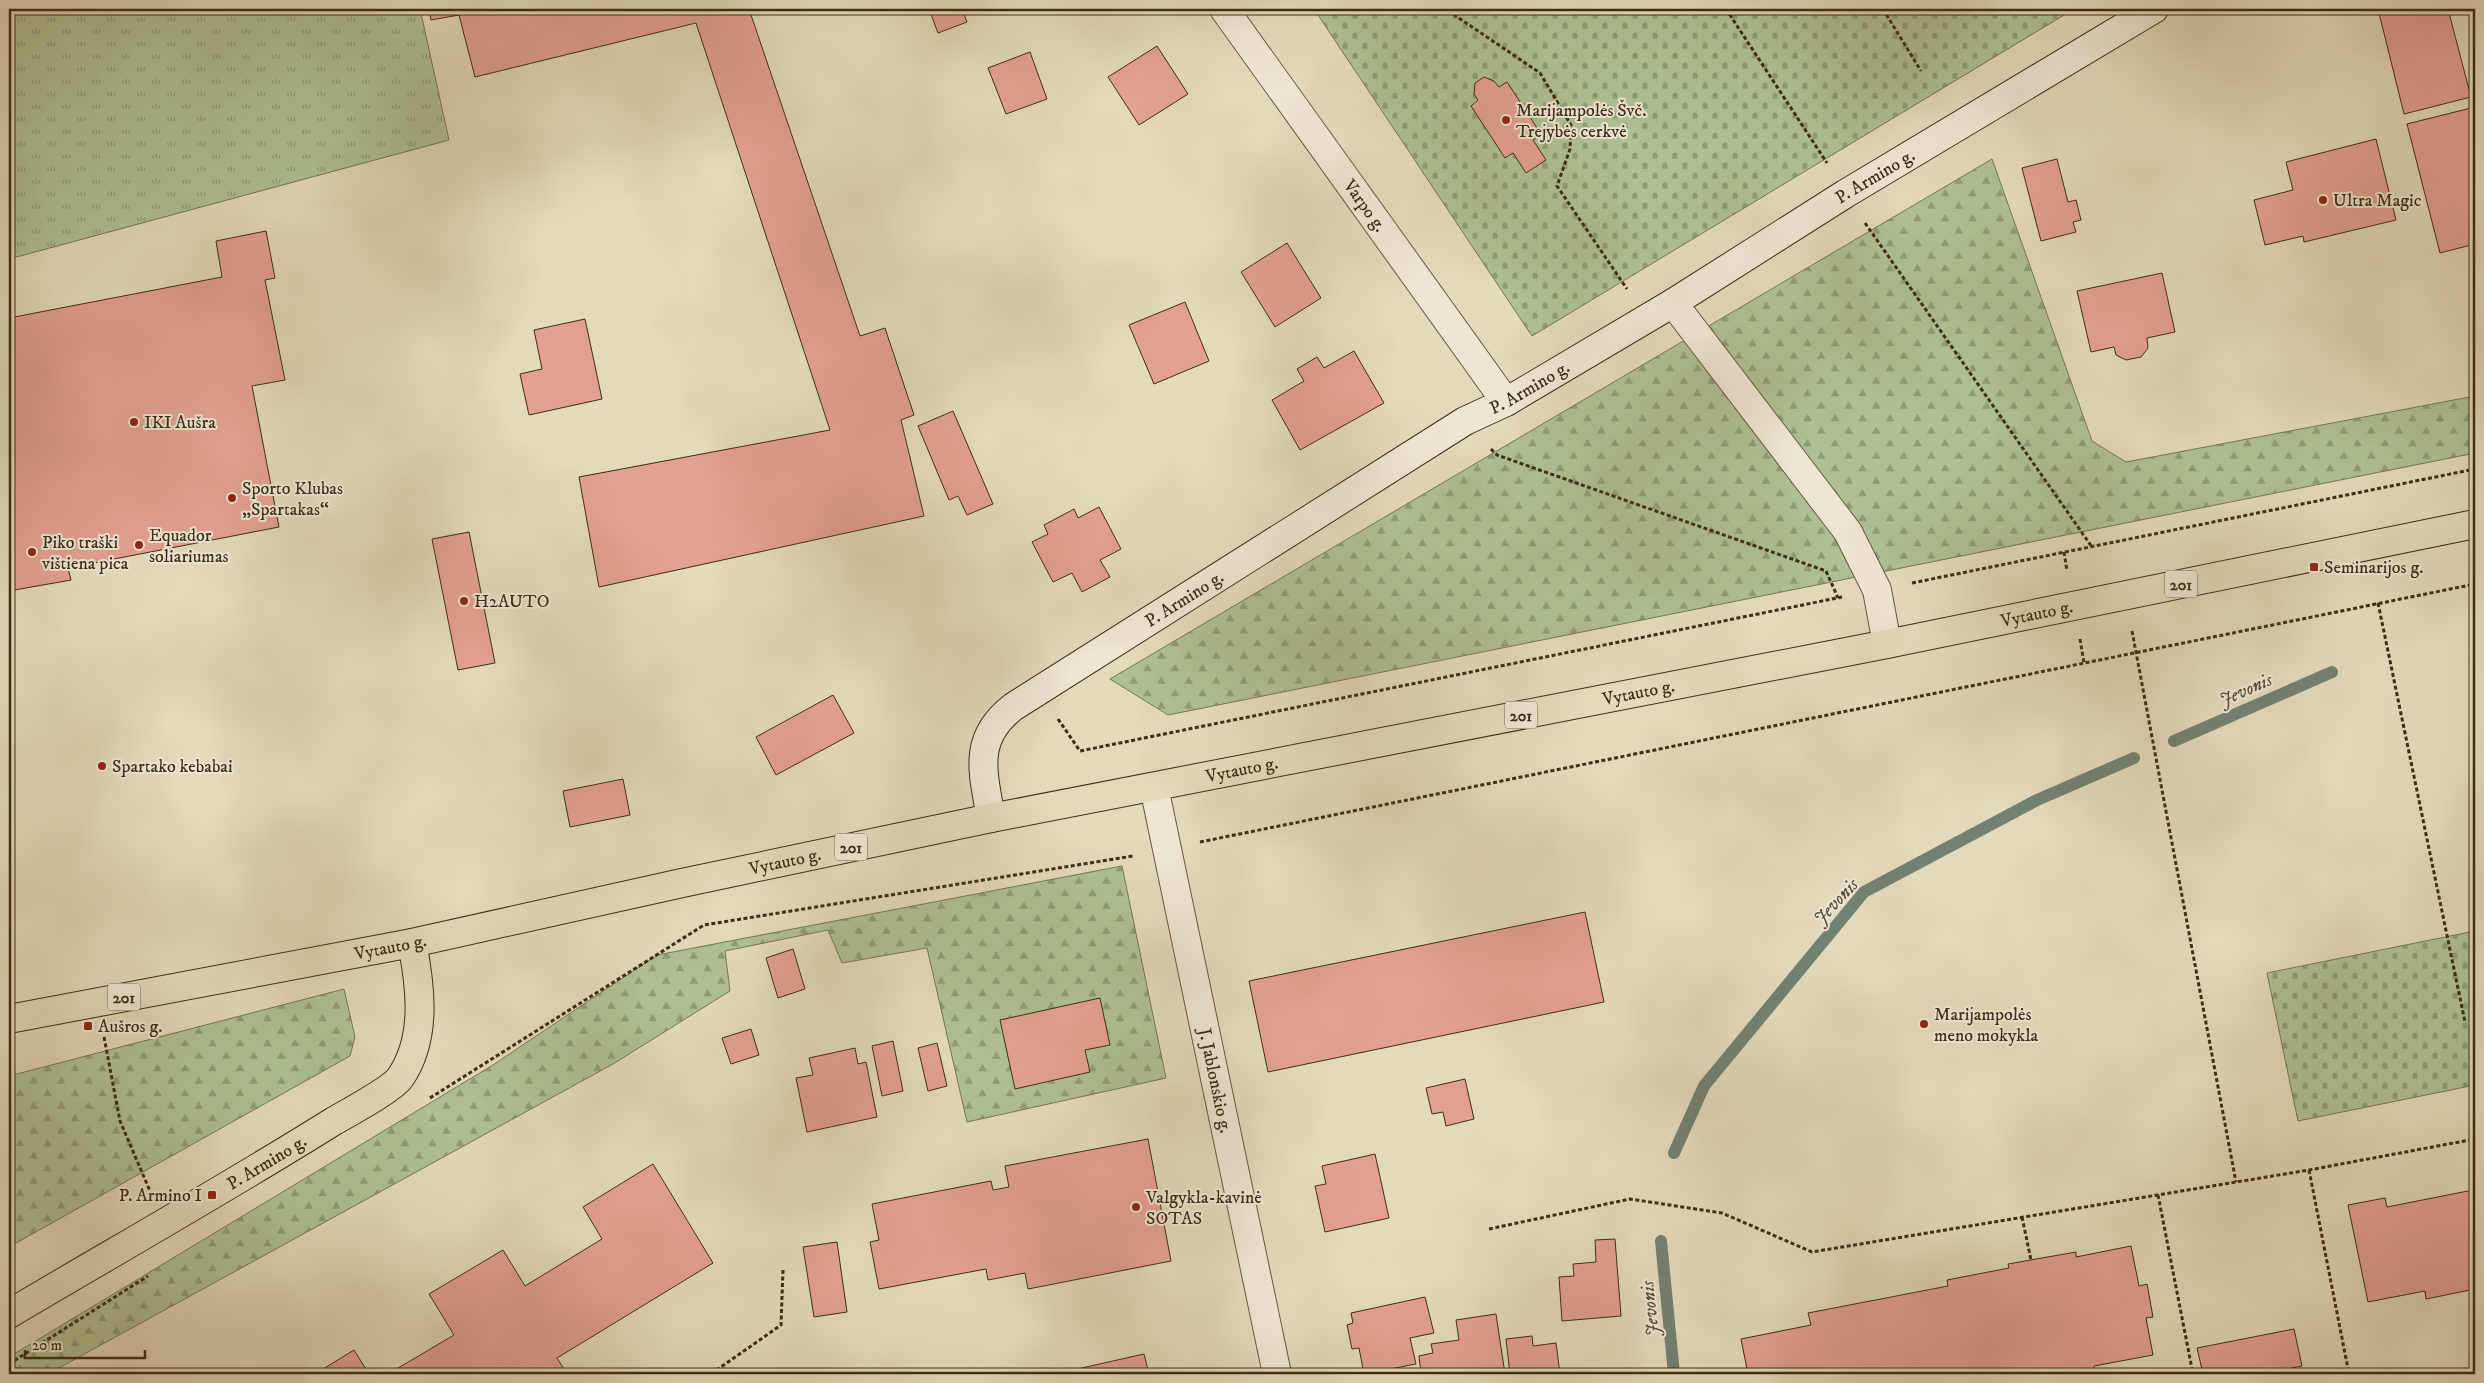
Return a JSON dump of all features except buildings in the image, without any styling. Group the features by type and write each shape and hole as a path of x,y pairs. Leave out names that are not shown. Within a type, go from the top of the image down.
{"main road":[{"name":"Vytauto g.","path":"9,1019 412,943 691,880 991,818 1887,644 2475,524"},
{"name":"P. Armino g.","path":"9,1314 302,1142 399,1081 412,1058 419,1028 418,978 412,943"}],"street":[{"name":"Varpo g.","path":"1224,9 1506,402"},
{"name":"P. Armino g.","path":"991,818 984,777 984,754 988,734 999,718 1465,422 1506,402 1648,319 1845,194 2154,9"},
{"path":"1673,304 1848,532 1877,590 1887,644"},
{"name":"J. Jablonskio g.","path":"1154,787 1277,1374"}],"path":[{"path":"1450,9 1453,14 1540,73 1571,126 1570,149 1557,186 1648,319"},
{"path":"1726,9 1845,194 2092,547"},
{"path":"1883,9 1921,71"},
{"path":"1465,422 1496,455 1826,571 1838,598"},
{"path":"1040,691 1080,751 2475,469"},
{"path":"2125,596 2236,1182"},
{"path":"2378,603 2465,1022"},
{"path":"97,1002 120,1121 164,1223"},
{"path":"1489,1229 1630,1199 1722,1213 1812,1252 2309,1170 2475,1139"},
{"path":"2309,1170 2350,1374"},
{"path":"2158,1195 2193,1374"},
{"path":"2022,1217 2031,1260"},
{"path":"711,1374 781,1325 783,1270"}],"green space":[{"path":"9,9 420,9 449,140 9,259"},
{"path":"1314,9 2074,9 1532,336"},
{"path":"1992,159 2092,441 2126,462 2475,396 2475,453 1168,715 1110,679"},
{"path":"1122,866 1166,1078 967,1122 927,948 842,963 828,930 725,951 730,991 613,1064 48,1374 9,1374 9,1357 493,1065 657,955"},
{"path":"2475,931 2475,1085 2298,1121 2267,973"},
{"path":"344,989 355,1037 350,1056 9,1247 9,1076"}],"waterway":[{"name":"Jevonis","path":"2174,741 2332,672"},
{"name":"Jevonis","path":"1674,1153 1704,1086 1864,892 2037,800 2134,758"},
{"name":"Jevonis","path":"1661,1241 1674,1374"}],"place":[{"name":"Marijampolės Švč. Trejybės cerkvė","path":"1506,120"},
{"name":"Ultra Magic","path":"2323,200"},
{"name":"IKI Aušra","path":"134,422"},
{"name":"Sporto Klubas „Spartakas“","path":"232,498"},
{"name":"Equador soliariumas","path":"139,545"},
{"name":"Piko traški vištiena pica","path":"32,552"},
{"name":"Seminarijos g.","path":"2314,567"},
{"name":"H2AUTO","path":"464,601"},
{"name":"Spartako kebabai","path":"102,766"},
{"name":"Marijampolės meno mokykla","path":"1924,1024"},
{"name":"Aušros g.","path":"88,1026"},
{"name":"P. Armino I","path":"212,1195"},
{"name":"Valgykla-kavinė SOTAS","path":"1136,1207"}]}
